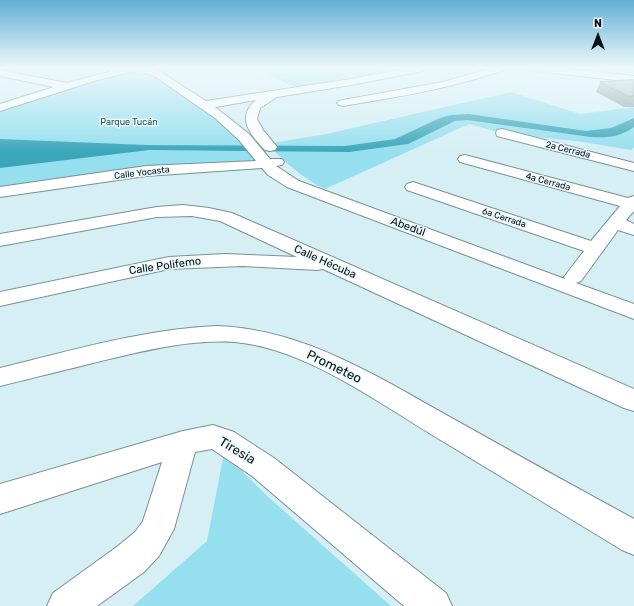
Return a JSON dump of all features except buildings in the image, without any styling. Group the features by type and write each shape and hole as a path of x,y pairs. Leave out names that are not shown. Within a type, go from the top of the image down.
{"street":[{"path":"4,106 35,96"},
{"path":"192,96 205,105 242,115 251,112 256,104 271,96"},
{"path":"205,105 264,96"},
{"path":"343,104 384,96"},
{"name":"Abedúl","path":"205,105 244,137 273,172 293,184 634,312"},
{"name":"Abedúl","path":"242,115 284,161 311,182 325,189 634,299"},
{"name":"2a Cerrada","path":"502,133 634,167"},
{"name":"4a Cerrada","path":"465,159 632,203"},
{"name":"Calle Yocasta","path":"0,192 146,171 266,164 284,161"},
{"name":"6a Cerrada","path":"413,187 595,248"},
{"path":"574,277 615,222 632,203"},
{"name":"Calle Hécuba","path":"0,240 157,212 192,210 210,213 226,218 634,401"},
{"path":"615,222 634,230"},
{"name":"Calle Polifemo","path":"0,299 141,268 195,261 244,260 332,265"},
{"name":"Prometeo","path":"0,377 168,338 225,334 260,338 285,345 313,356 355,376 634,538"},
{"name":"Tiresia","path":"0,499 183,443 213,437 224,441 263,467 433,606"},
{"path":"66,606 131,559 147,544 157,529 183,443"}],"green space":[{"name":"Parque Tucán","path":"41,96 191,96 219,115 255,160 248,166 0,192 0,108"},
{"path":"492,96 524,96 580,114 634,107 634,147 631,150 583,142 502,133 469,124 325,189 294,169 267,144 326,134"},
{"path":"224,453 266,495 391,606 133,606 207,541"}],"shaded area":[{"path":"469,114 586,131 611,128 634,118 634,127 619,135 608,137 591,137 467,120 455,121 408,144 349,152 149,150 0,168 0,139 147,145 345,146 395,139 440,118 451,115"}]}
